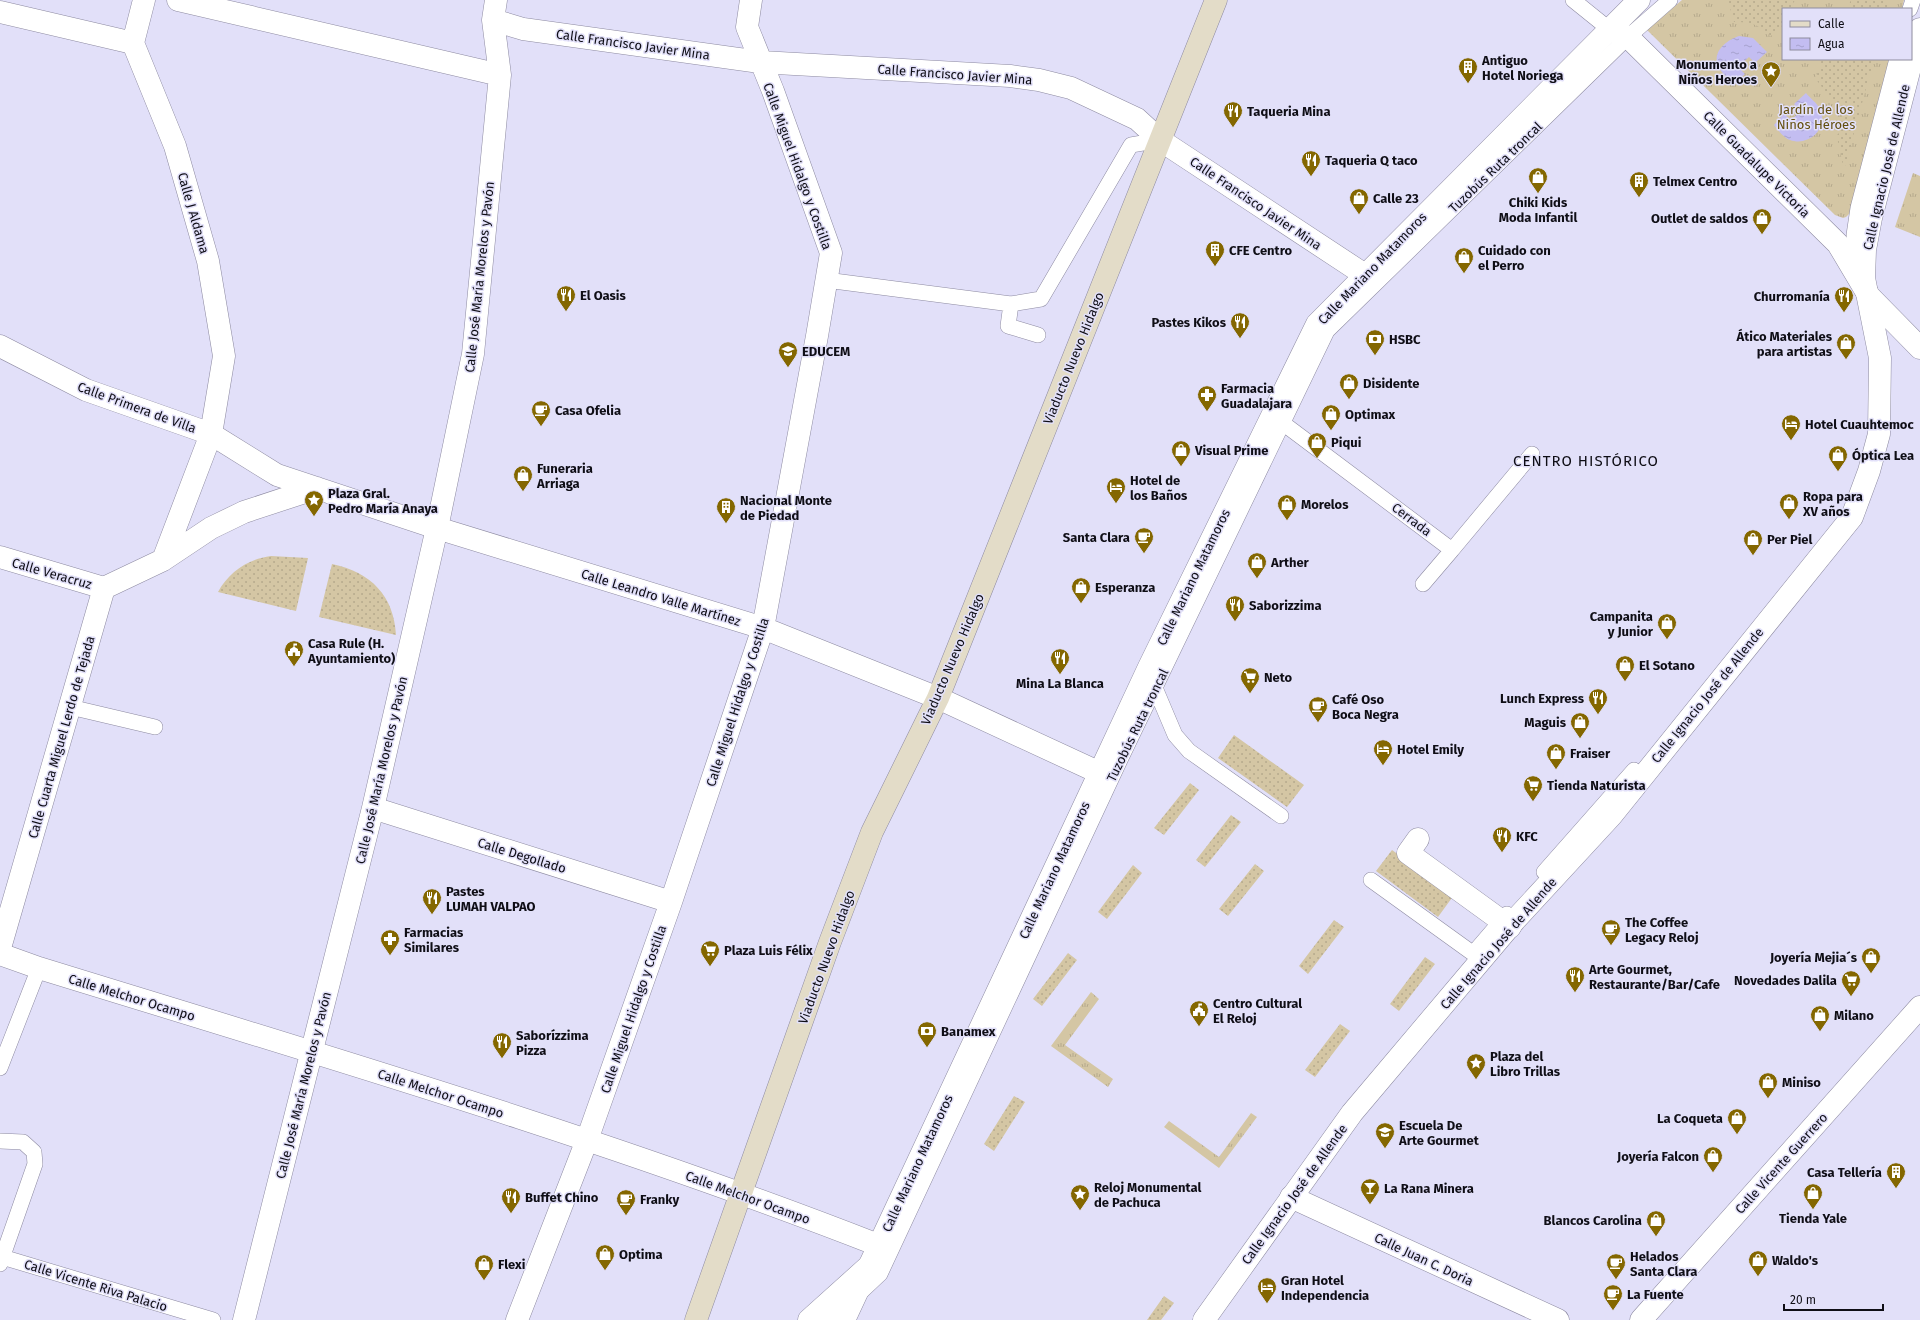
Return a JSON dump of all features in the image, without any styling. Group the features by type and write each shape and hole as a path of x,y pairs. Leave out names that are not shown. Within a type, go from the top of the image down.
{"main road":[{"name":"Viaducto Nuevo Hidalgo","path":"696,1320 705,1299 740,1193 786,1070 830,942 872,832 938,698 1216,0"}],"street":[{"path":"0,12 133,43 144,0"},
{"path":"178,0 500,75"},
{"name":"Calle Miguel Hidalgo y Costilla","path":"517,1320 587,1140 671,902 763,628 826,280 830,253 773,91 747,27 751,0"},
{"name":"Calle Mariano Matamoros","path":"844,1320 1149,667 1278,419 1317,324 1364,275 1619,33 1639,0"},
{"name":"Calle José María Morelos y Pavón","path":"244,1320 373,808 437,528 473,354 500,75 494,10"},
{"name":"Calle Francisco Javier Mina","path":"494,10 523,29 760,62 1010,76 1039,80 1071,88 1137,119 1160,140 1364,275"},
{"name":"Calle Ignacio José de Allende","path":"1912,60 1920,29"},
{"name":"Calle Guadalupe Victoria","path":"1619,33 1838,244 1865,288 1920,348"},
{"name":"Calle J Aldama","path":"133,43 175,146 208,261 224,356 211,434 163,560"},
{"name":"Calle Ignacio José de Allende","path":"1204,1320 1352,1113 1478,956 1505,924 1611,816 1852,517 1869,472 1879,434 1880,358 1865,288 1865,250 1871,218 1912,60"},
{"name":"Calle Primera de Villa","path":"0,346 86,390 211,434 277,475 317,488"},
{"path":"104,588 163,560 211,528 244,512 317,488"},
{"name":"Calle Leandro Valle Martínez","path":"317,488 437,528 763,628 938,698 1100,773"},
{"name":"Calle Veracruz","path":"0,557 104,588"},
{"name":"Calle Cuarta Miguel Lerdo de Tejada","path":"0,948 104,588"},
{"name":"Calle Degollado","path":"373,808 671,902"},
{"path":"1418,839 1408,853 1505,924"},
{"name":"Calle Melchor Ocampo","path":"0,954 39,968 311,1052 587,1140 740,1193 878,1245"},
{"name":"Calle Vicente Guerrero","path":"1641,1320 1920,1007"},
{"name":"Calle Juan C. Doria","path":"1291,1198 1558,1320"},
{"path":"809,1320 869,1266"}],"lane":[{"name":"Calle Guadalupe Victoria","path":"1573,0 1619,33"},
{"name":"Tuzobús Ruta troncal","path":"831,1320 880,1274 1154,689 1278,419 1328,331 1619,33 1670,0"},
{"path":"1865,288 1855,258 1854,235 1858,208 1897,60"},
{"path":"826,280 1011,304 1041,299 1130,144 1160,140"},
{"path":"1011,304 1008,326 1038,335"},
{"name":"Cerrada","path":"1278,419 1452,550"},
{"path":"1423,584 1532,454"},
{"path":"1149,667 1154,689 1175,735 1189,751 1281,816"},
{"path":"70,707 155,727"},
{"path":"1194,1320 1348,1105 1478,956 1371,880"},
{"path":"0,1068 39,968"},
{"path":"0,1141 23,1142 34,1152 36,1164 1,1261"},
{"name":"Calle Vicente Riva Palacio","path":"1,1261 213,1320"}],"green space":[{"name":"Jardín de los Niños Héroes","path":"1682,0 1904,0 1902,8 1782,8 1782,60 1890,60 1851,212 1843,218 1835,215 1647,30"},
{"path":"1724,0 1795,0 1791,8 1782,8 1782,26 1778,32 1770,36 1754,24 1734,22 1730,8"},
{"path":"1851,0 1889,0 1887,8 1847,8"},
{"path":"1822,60 1874,60 1844,170 1837,137 1841,128 1842,116 1815,78"},
{"path":"1913,173 1920,176 1920,237 1895,227"},
{"path":"271,556 308,558 296,611 218,592 228,578 247,563"},
{"path":"332,564 358,573 378,588 391,609 396,635 319,617"},
{"path":"1234,735 1304,785 1287,807 1218,758"},
{"path":"1190,783 1199,790 1164,835 1154,828"},
{"path":"1231,815 1241,822 1205,867 1196,860"},
{"path":"1392,850 1454,895 1438,917 1376,871"},
{"path":"1255,864 1264,871 1228,916 1219,909"},
{"path":"1133,865 1142,873 1107,919 1098,912"},
{"path":"1334,920 1344,927 1308,974 1299,966"},
{"path":"1068,953 1077,960 1042,1006 1033,999"},
{"path":"1425,957 1435,964 1399,1011 1390,1004"},
{"path":"1091,992 1099,999 1065,1045 1113,1079 1108,1087 1051,1046"},
{"path":"1340,1024 1350,1031 1315,1077 1305,1070"},
{"path":"1014,1096 1025,1102 994,1151 984,1144"},
{"path":"1251,1113 1257,1117 1219,1168 1164,1127 1169,1121 1219,1157"},
{"path":"1164,1296 1174,1303 1161,1320 1147,1320"}],"water":[{"path":"1739,36 1753,38 1767,52 1755,63 1749,57 1738,67 1745,74 1734,84 1721,71 1718,65 1717,54 1728,41"},
{"path":"1806,93 1820,109 1822,123 1816,134 1810,138 1804,141 1790,140 1783,136 1774,125 1784,114 1791,120 1801,111 1794,104"}],"place":[{"name":"Antiguo Hotel Noriega","path":"1468,84"},
{"name":"Monumento a Niños Heroes","path":"1771,88"},
{"name":"Taqueria Mina","path":"1233,128"},
{"name":"Taqueria Q taco","path":"1311,177"},
{"name":"Chiki Kids Moda Infantil","path":"1538,194"},
{"name":"Telmex Centro","path":"1639,198"},
{"name":"Calle 23","path":"1359,215"},
{"name":"Outlet de saldos","path":"1762,235"},
{"name":"CFE Centro","path":"1215,267"},
{"name":"Cuidado con el Perro","path":"1464,274"},
{"name":"El Oasis","path":"566,312"},
{"name":"Churromanía","path":"1844,313"},
{"name":"Pastes Kikos","path":"1240,339"},
{"name":"HSBC","path":"1375,356"},
{"name":"Ático Materiales para artistas","path":"1846,360"},
{"name":"EDUCEM","path":"788,368"},
{"name":"Disidente","path":"1349,400"},
{"name":"Farmacia Guadalajara","path":"1207,412"},
{"name":"Casa Ofelia","path":"541,427"},
{"name":"Optimax","path":"1331,431"},
{"name":"Hotel Cuauhtemoc","path":"1791,441"},
{"name":"Piqui","path":"1317,459"},
{"name":"Visual Prime","path":"1181,467"},
{"name":"Óptica Lea","path":"1838,472"},
{"name":"Funeraria Arriaga","path":"523,492"},
{"name":"Hotel de los Baños","path":"1116,504"},
{"name":"Plaza Gral. Pedro María Anaya","path":"314,517"},
{"name":"Ropa para XV años","path":"1789,520"},
{"name":"Morelos","path":"1287,521"},
{"name":"Nacional Monte de Piedad","path":"726,524"},
{"name":"Santa Clara","path":"1144,554"},
{"name":"Per Piel","path":"1753,556"},
{"name":"Arther","path":"1257,579"},
{"name":"Esperanza","path":"1081,604"},
{"name":"Saborizzima","path":"1235,622"},
{"name":"Campanita y Junior","path":"1667,640"},
{"name":"Casa Rule (H. Ayuntamiento)","path":"294,667"},
{"name":"Mina La Blanca","path":"1060,675"},
{"name":"El Sotano","path":"1625,682"},
{"name":"Neto","path":"1250,694"},
{"name":"Lunch Express","path":"1598,715"},
{"name":"Café Oso Boca Negra","path":"1318,723"},
{"name":"Maguis","path":"1580,739"},
{"name":"Hotel Emily","path":"1383,766"},
{"name":"Fraiser","path":"1556,770"},
{"name":"Tienda Naturista","path":"1533,802"},
{"name":"KFC","path":"1502,853"},
{"name":"Pastes LUMAH VALPAO","path":"432,915"},
{"name":"The Coffee Legacy Reloj","path":"1611,946"},
{"name":"Farmacias Similares","path":"390,956"},
{"name":"Plaza Luis Félix","path":"710,967"},
{"name":"Joyería Mejia´s","path":"1871,974"},
{"name":"Arte Gourmet, Restaurante/Bar/Cafe","path":"1575,993"},
{"name":"Novedades Dalila","path":"1851,997"},
{"name":"Centro Cultural El Reloj","path":"1199,1027"},
{"name":"Milano","path":"1820,1032"},
{"name":"Banamex","path":"927,1048"},
{"name":"Saborízzima Pizza","path":"502,1059"},
{"name":"Plaza del Libro Trillas","path":"1476,1080"},
{"name":"Miniso","path":"1768,1099"},
{"name":"La Coqueta","path":"1737,1135"},
{"name":"Escuela De Arte Gourmet","path":"1385,1149"},
{"name":"Joyería Falcon","path":"1713,1173"},
{"name":"Casa Tellería","path":"1896,1189"},
{"name":"La Rana Minera","path":"1370,1205"},
{"name":"Tienda Yale","path":"1813,1210"},
{"name":"Reloj Monumental de Pachuca","path":"1080,1211"},
{"name":"Buffet Chino","path":"511,1214"},
{"name":"Franky","path":"626,1216"},
{"name":"Blancos Carolina","path":"1656,1237"},
{"name":"Optima","path":"605,1271"},
{"name":"Waldo's","path":"1758,1277"},
{"name":"Helados Santa Clara","path":"1616,1280"},
{"name":"Flexi","path":"484,1281"},
{"name":"Gran Hotel Independencia","path":"1267,1304"},
{"name":"La Fuente","path":"1613,1311"}],"district":[{"name":"CENTRO HISTÓRICO","path":"1586,461"}]}
